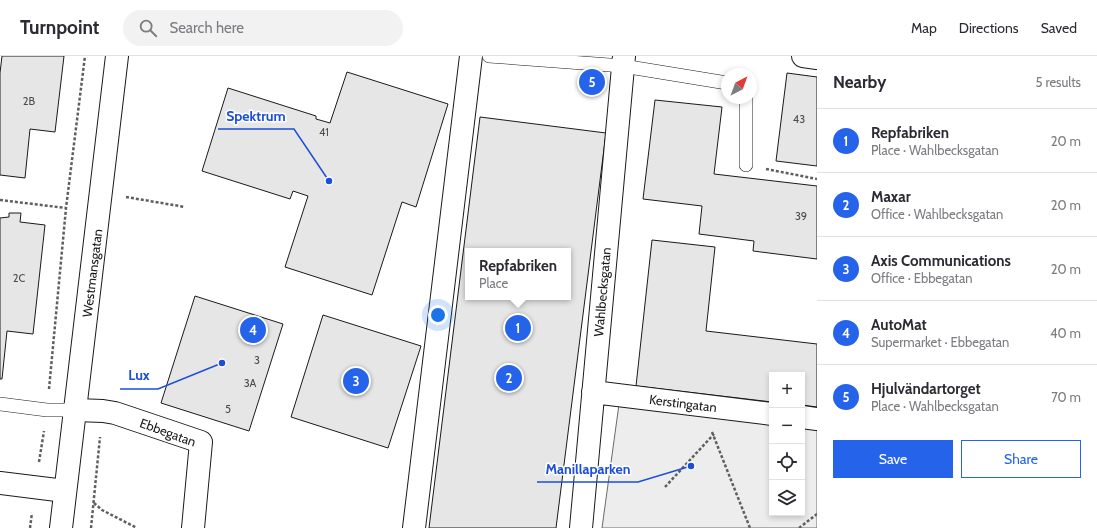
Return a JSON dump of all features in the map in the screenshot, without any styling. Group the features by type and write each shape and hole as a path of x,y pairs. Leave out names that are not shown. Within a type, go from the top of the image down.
{"street":[{"name":"Westmansgatan","path":"61,528 102,193 117,56"},
{"path":"414,528 471,56"},
{"path":"802,56 817,58"},
{"name":"Wahlbecksgatan","path":"581,528 624,61"},
{"name":"Kerstingatan","path":"594,392 769,414"},
{"name":"Ebbegatan","path":"76,410 114,413 201,442 193,528"},
{"path":"805,417 817,419"},
{"path":"0,483 65,491"}],"lane":[{"path":"489,56 624,61 721,82"},
{"path":"746,104 746,165"},
{"path":"0,404 46,410 76,410"}],"path":[{"path":"36,487 46,410 66,208 85,56"},
{"path":"746,165 817,179"},
{"path":"102,193 185,207"},
{"path":"0,200 66,208"},
{"path":"705,406 713,435 750,528"},
{"path":"666,487 713,435"},
{"path":"94,503 102,510 137,528"},
{"path":"799,528 817,514"}],"shaded area":[{"path":"620,397 769,414 769,516 805,516 805,417 817,419 817,528 602,528"}],"building":[{"path":"2,56 64,56 55,132 30,129 25,178 0,175 0,73"},
{"path":"347,72 448,104 416,207 402,202 372,295 285,267 308,196 293,191 290,199 202,171 228,88 316,116 316,119 330,123"},
{"path":"787,73 817,77 817,166 776,161"},
{"path":"655,100 722,107 714,174 817,186 817,259 753,251 754,241 699,234 702,206 643,199"},
{"path":"480,117 606,133 556,528 429,528"},
{"path":"9,213 21,213 20,222 45,225 33,334 7,331 2,379 0,379 0,218 9,217"},
{"path":"652,240 715,247 706,331 817,344 817,407 805,405 805,372 769,372 769,402 636,386"},
{"path":"195,296 283,324 249,431 161,403"},
{"path":"323,315 421,346 388,448 291,417"}],"place":[{"name":"Hjulvändartorget","path":"592,82"},
{"name":"Spektrum","path":"329,181"},
{"name":"Repfabriken","path":"518,328"},
{"name":"AutoMat","path":"253,330"},
{"name":"Lux","path":"222,363"},
{"name":"Maxar","path":"509,378"},
{"name":"Axis Communications","path":"356,381"},
{"name":"Manillaparken","path":"691,466"}]}
